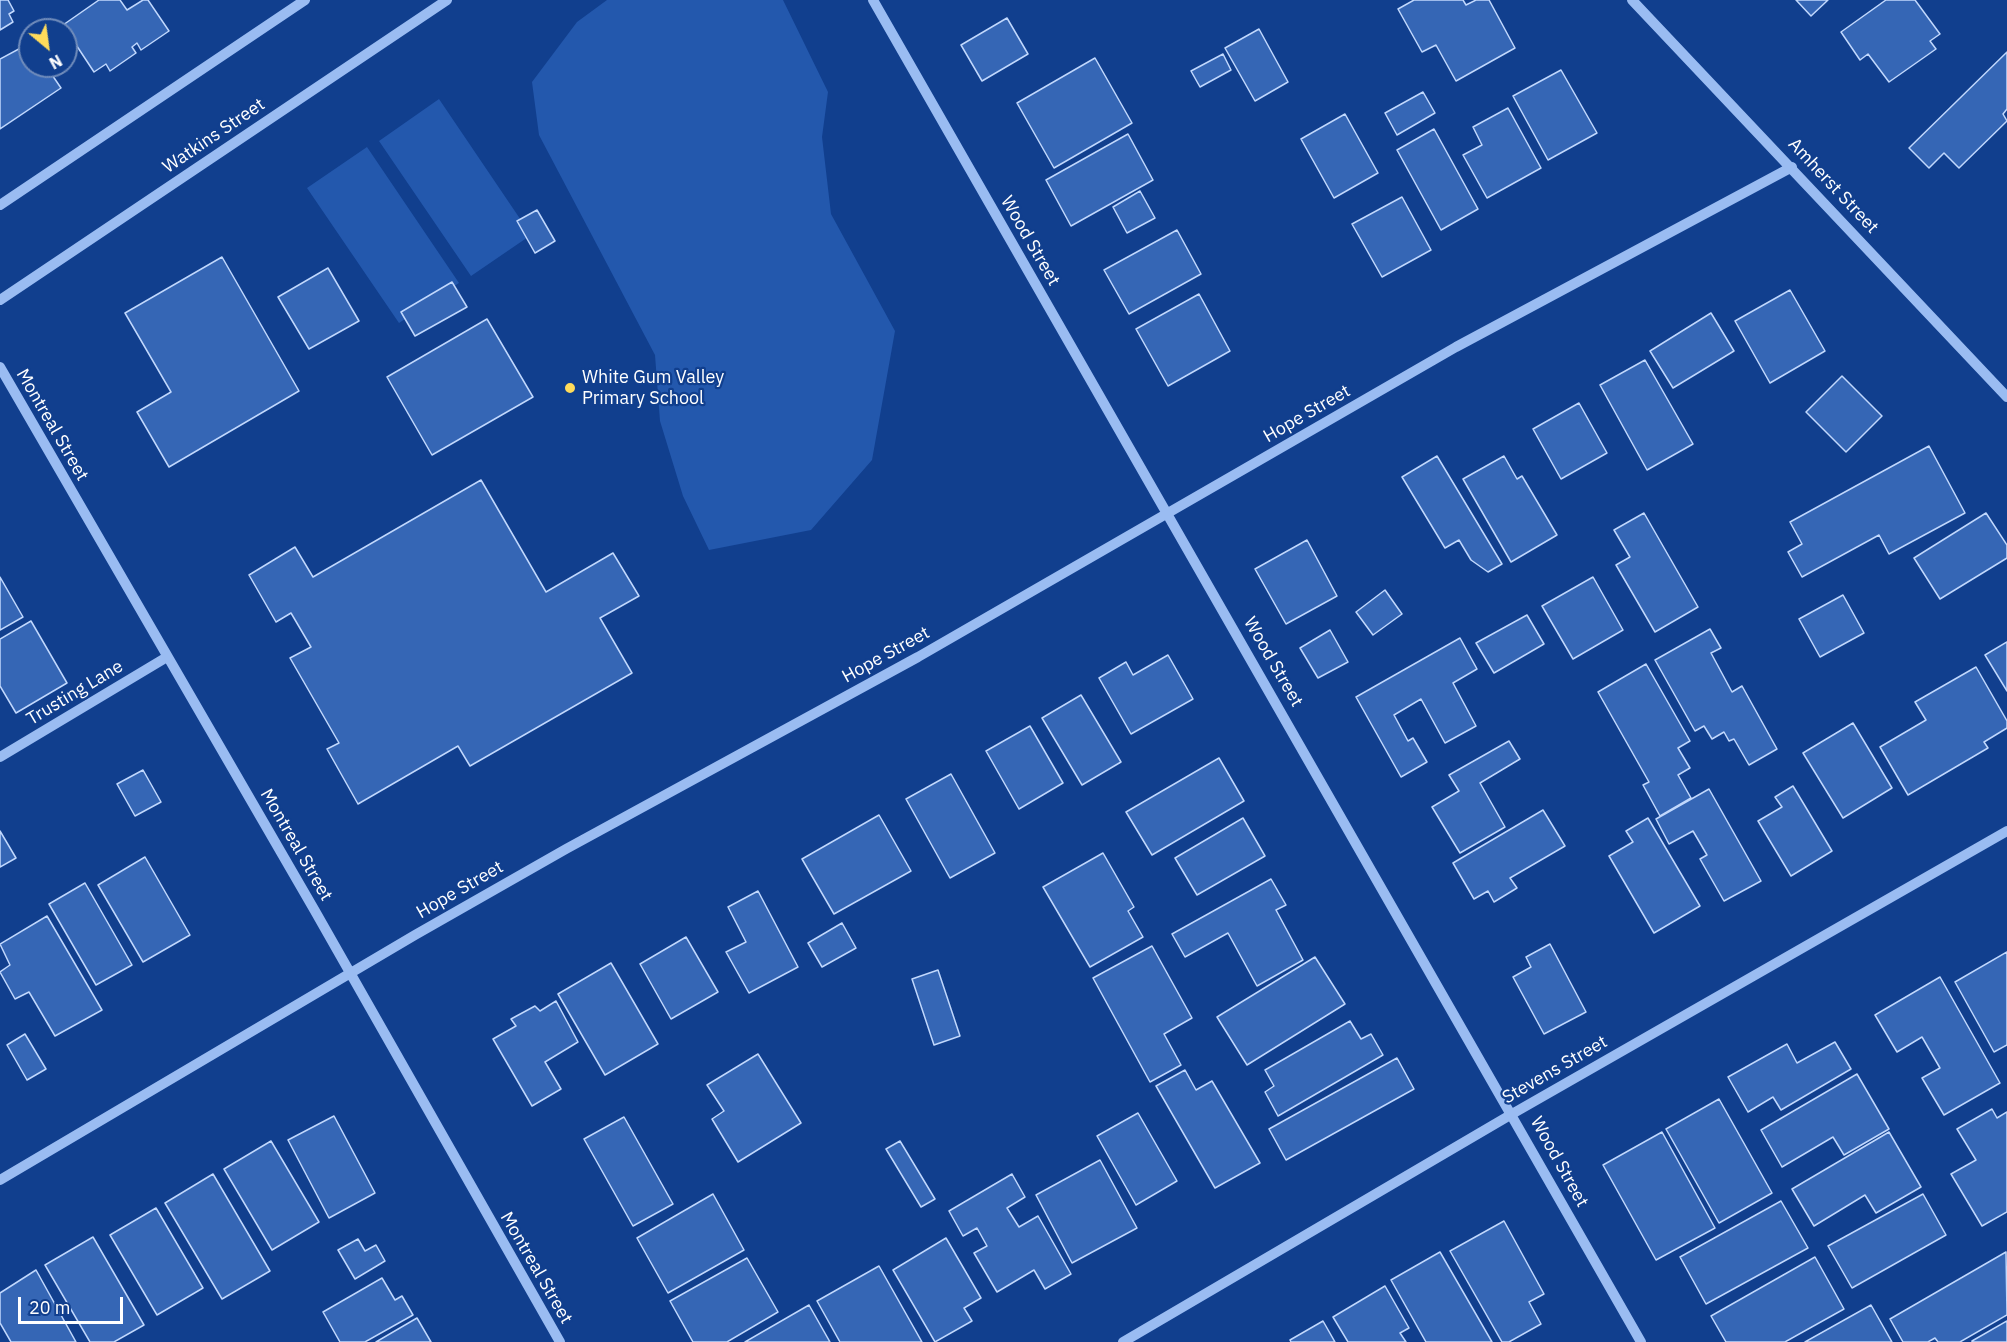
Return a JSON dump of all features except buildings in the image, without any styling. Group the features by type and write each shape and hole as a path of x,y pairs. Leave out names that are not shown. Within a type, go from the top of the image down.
{"street":[{"path":"0,205 305,0"},
{"name":"Watkins Street","path":"0,300 447,0"},
{"name":"Wood Street","path":"873,0 1641,1342"},
{"name":"Amherst Street","path":"1632,0 1792,166 2007,397"},
{"name":"Hope Street","path":"0,1180 350,973 566,849 918,657 1467,341 1792,166"},
{"name":"Montreal Street","path":"0,367 560,1342"},
{"name":"Trusting Lane","path":"0,757 167,657"},
{"name":"Stevens Street","path":"1123,1342 1512,1114 2007,831"}],"shaded area":[{"path":"607,0 783,0 828,92 822,137 831,214 895,331 872,460 811,530 709,550 683,496 660,421 655,355 539,135 532,82 577,22"},
{"path":"439,99 531,235 471,276 379,141"},
{"path":"367,147 459,283 399,323 307,188"}],"place":[{"name":"White Gum Valley Primary School","path":"570,388"}]}
